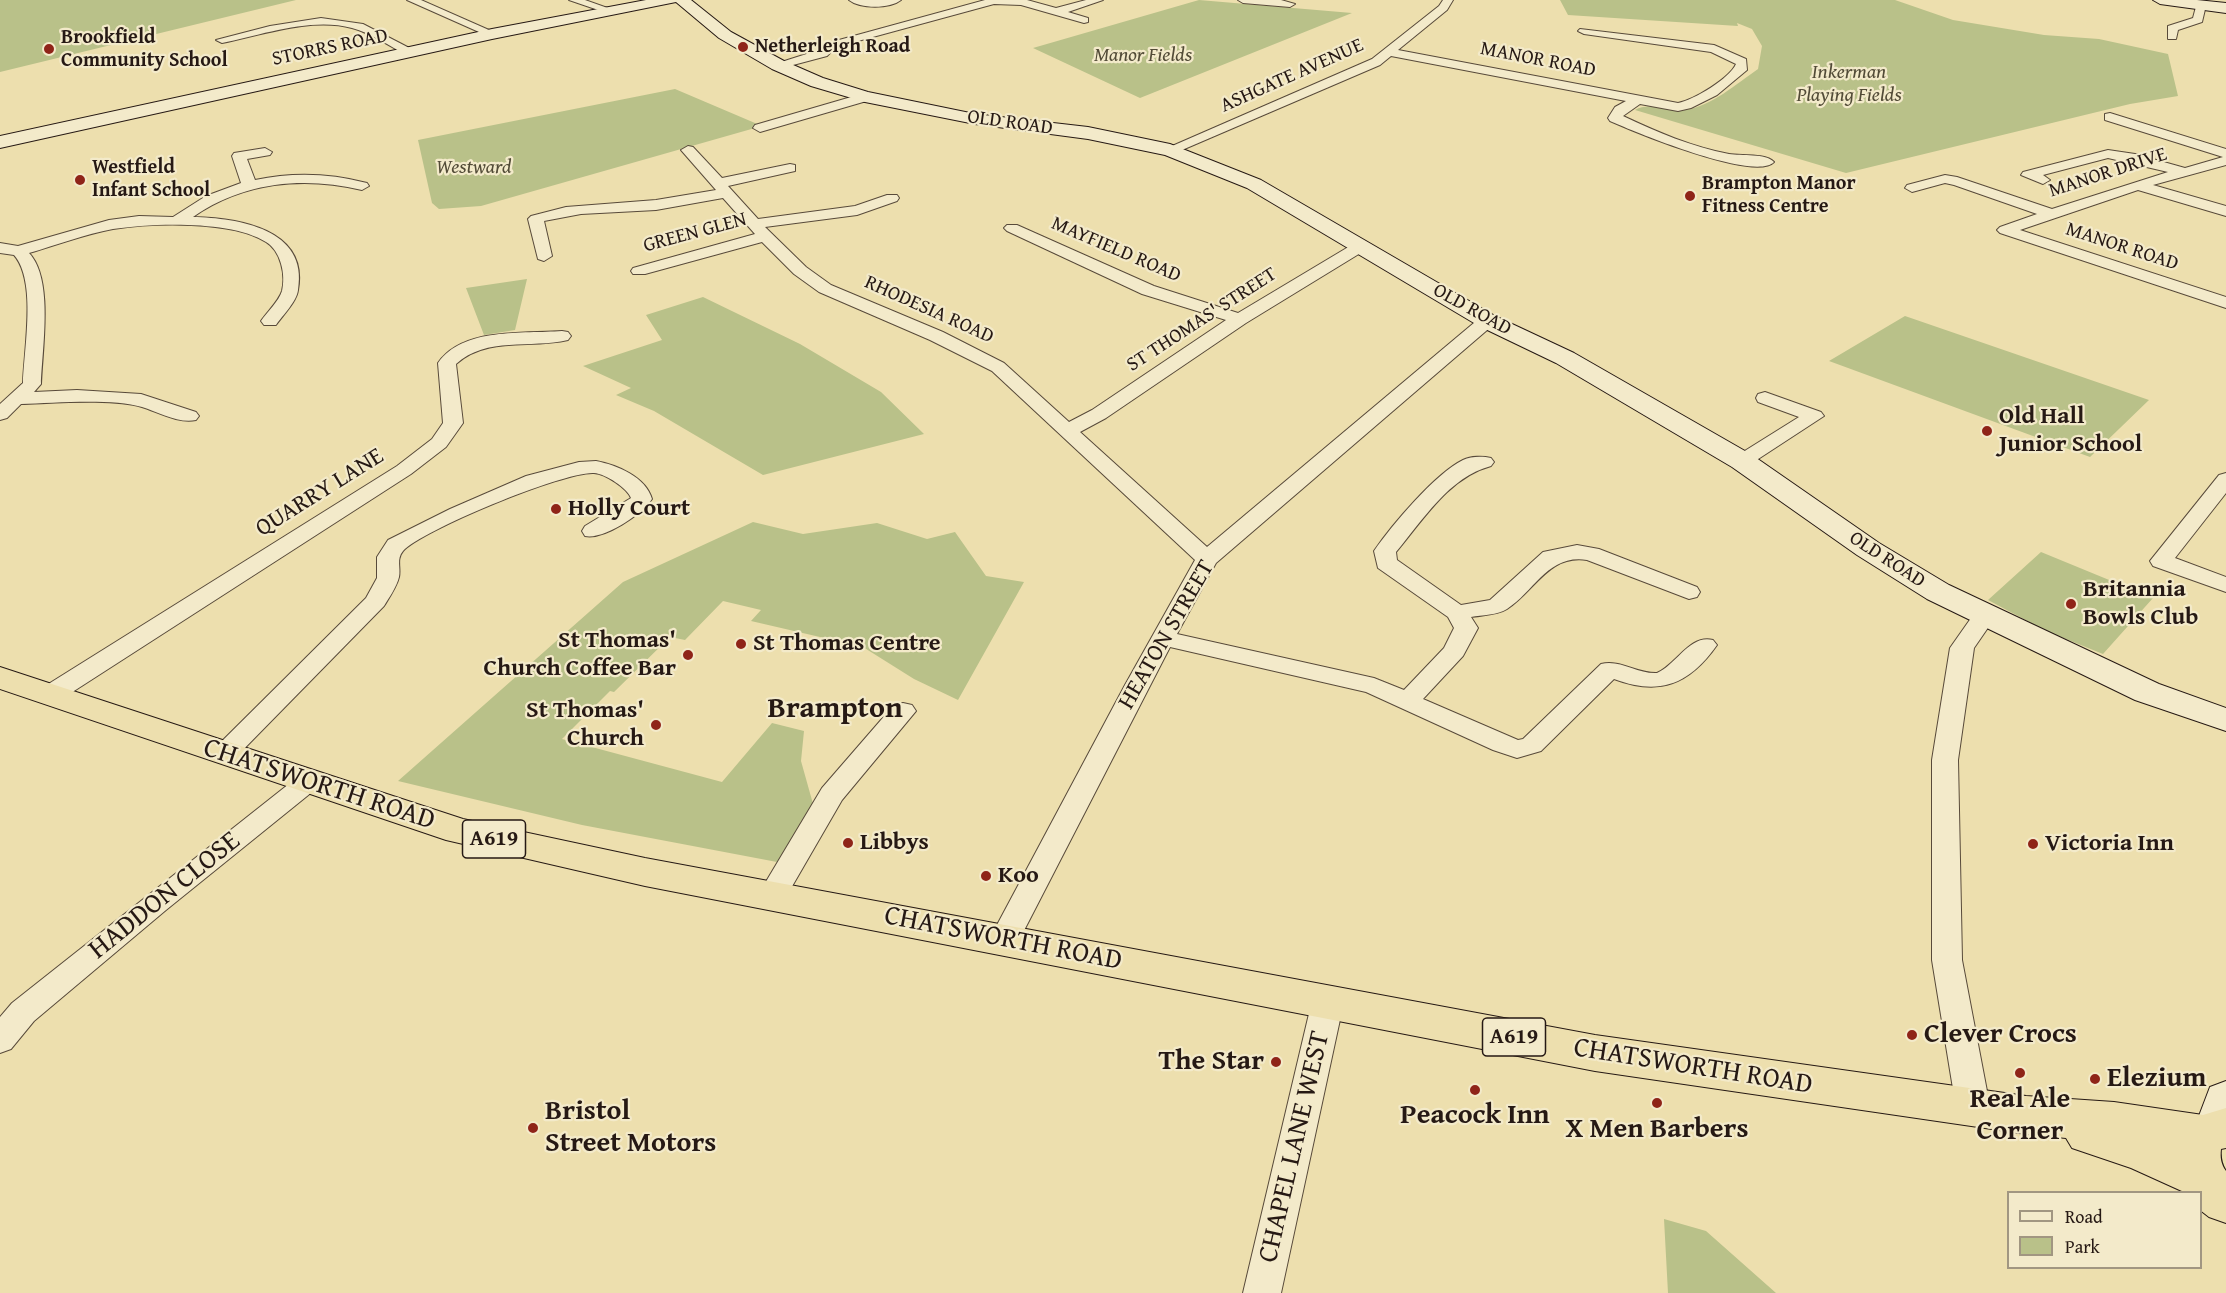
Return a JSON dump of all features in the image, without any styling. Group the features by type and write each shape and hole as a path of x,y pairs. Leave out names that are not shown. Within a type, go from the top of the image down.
{"highway":[{"name":"CHATSWORTH ROAD","path":"2,680 51,694 224,754 459,831 645,872 1595,1053 2026,1115 2115,1142 2217,1146"}],"street":[{"path":"412,0 492,34"},
{"path":"574,0 610,11"},
{"name":"STORRS ROAD","path":"0,142 492,34 670,0"},
{"name":"OLD ROAD","path":"682,0 725,35 778,65 817,82 865,97 975,119 1088,133 1170,150 1254,184 1487,321 1565,358 1742,461 1908,575 1984,616 2147,692 2226,720"},
{"path":"854,0 883,3 896,0"},
{"path":"1056,12 1098,0"},
{"path":"1243,0 1290,4"},
{"name":"ASHGATE AVENUE","path":"1170,150 1376,62 1443,8 1448,0"},
{"path":"2160,0 2226,8"},
{"path":"778,65 823,53 832,45 981,3 1023,2 1084,20"},
{"path":"2172,37 2172,28 2177,24 2198,20 2201,5"},
{"path":"222,40 303,25 353,24 411,52"},
{"name":"MANOR ROAD","path":"1389,52 1635,101 1678,107 1686,107 1700,100 1743,67 1742,62 1714,49 1584,31"},
{"path":"760,128 865,97"},
{"path":"1635,101 1620,110 1615,118 1688,146 1749,165 1767,162"},
{"path":"2110,117 2226,154"},
{"name":"RHODESIA ROAD","path":"688,150 758,230 820,286 962,346 998,367 1207,560"},
{"path":"250,186 239,156 265,152"},
{"path":"2043,180 2022,177 2108,154 2135,158 2181,171"},
{"name":"MANOR DRIVE","path":"2006,231 2181,171 2226,161"},
{"path":"544,255 536,219 554,213 601,206 656,205 790,168"},
{"path":"177,221 216,196 279,180 319,178 345,181 362,186"},
{"path":"1939,192 1916,187 1945,179 1957,180 2052,214"},
{"path":"2138,185 2226,211"},
{"name":"GREEN GLEN","path":"639,271 758,230 857,210 891,198"},
{"path":"0,248 18,251 109,225 177,221 242,227 273,239 291,265 290,292 270,321"},
{"name":"MAYFIELD ROAD","path":"1012,228 1148,290 1240,319"},
{"name":"MANOR ROAD","path":"2006,231 2226,303"},
{"name":"ST THOMAS' STREET","path":"1067,431 1099,414 1240,319 1361,246"},
{"path":"0,414 32,384 37,296 27,260 18,251"},
{"name":"HEATON STREET","path":"1004,939 1207,560 1487,321"},
{"name":"QUARRY LANE","path":"51,694 404,470 439,443 453,423 447,363 462,349 482,342 562,336"},
{"path":"17,399 77,396 141,400 189,416"},
{"path":"1742,461 1815,416 1765,398"},
{"path":"1408,700 1454,651 1466,628 1457,613 1386,563 1384,551 1441,486 1471,464 1484,462"},
{"path":"224,754 376,602 388,578 388,557 396,544 558,471 578,467 597,467 611,471 640,492 642,499 634,508 593,531"},
{"path":"2226,479 2161,561 2226,585"},
{"path":"1457,613 1498,605 1551,557 1577,552 1591,554 1689,592"},
{"path":"1973,1107 1947,960 1945,760 1962,648 1984,616"},
{"path":"1164,638 1360,682 1408,700 1492,740 1517,748 1532,745 1610,669 1647,682 1662,682 1671,678 1705,645"},
{"path":"773,895 832,794 903,711"},
{"name":"HADDON CLOSE","path":"0,1040 11,1009 156,902 308,782"},
{"name":"CHAPEL LANE WEST","path":"1262,1293 1328,1001"}],"green space":[{"name":"Brookfield Community School","path":"0,0 296,0 0,72"},
{"name":"Manor Fields","path":"1199,0 1352,13 1140,98 1033,48"},
{"name":"Inkerman Playing Fields","path":"1560,0 1895,0 1953,20 2044,35 2099,39 2168,54 2178,96 2130,104 1846,173 1635,110 1647,107 1679,110 1695,108 1732,88 1758,69 1762,46 1752,29 1737,23 1738,26 1568,15"},
{"name":"Westward","path":"675,89 762,126 481,206 439,209 432,203 418,140"},
{"path":"527,279 515,330 484,335 466,288"},
{"path":"703,297 800,344 881,392 924,434 763,475 654,411 616,395 631,388 583,366 662,340 646,315"},
{"path":"1905,316 2149,400 2090,457 1829,361"},
{"path":"753,522 803,534 877,523 927,539 955,532 986,576 1024,582 958,700 914,679 863,647 751,621 761,610 723,601 685,640 670,637 614,692 610,691 562,739 722,782 772,723 804,731 801,761 815,811 777,862 582,825 398,781 623,582"},
{"name":"Britannia Bowls Club","path":"2041,552 2153,598 2103,654 2046,631 1988,600"},
{"path":"1664,1219 1706,1231 1776,1293 1668,1293"}],"place":[{"name":"Netherleigh Road","path":"743,47"},
{"name":"Brookfield Community School","path":"49,49"},
{"name":"Westfield Infant School","path":"80,180"},
{"name":"Brampton Manor Fitness Centre","path":"1690,196"},
{"name":"Old Hall Junior School","path":"1987,431"},
{"name":"Holly Court","path":"556,509"},
{"name":"Britannia Bowls Club","path":"2071,604"},
{"name":"St Thomas Centre","path":"741,644"},
{"name":"St Thomas' Church Coffee Bar","path":"688,655"},
{"name":"St Thomas' Church","path":"656,725"},
{"name":"Libbys","path":"848,843"},
{"name":"Victoria Inn","path":"2033,844"},
{"name":"Koo","path":"986,876"},
{"name":"Clever Crocs","path":"1912,1035"},
{"name":"The Star","path":"1276,1062"},
{"name":"Real Ale Corner","path":"2020,1073"},
{"name":"Elezium","path":"2095,1079"},
{"name":"Peacock Inn","path":"1475,1090"},
{"name":"X Men Barbers","path":"1657,1103"},
{"name":"Bristol Street Motors","path":"533,1128"}],"district":[{"name":"Brampton","path":"835,709"}]}
